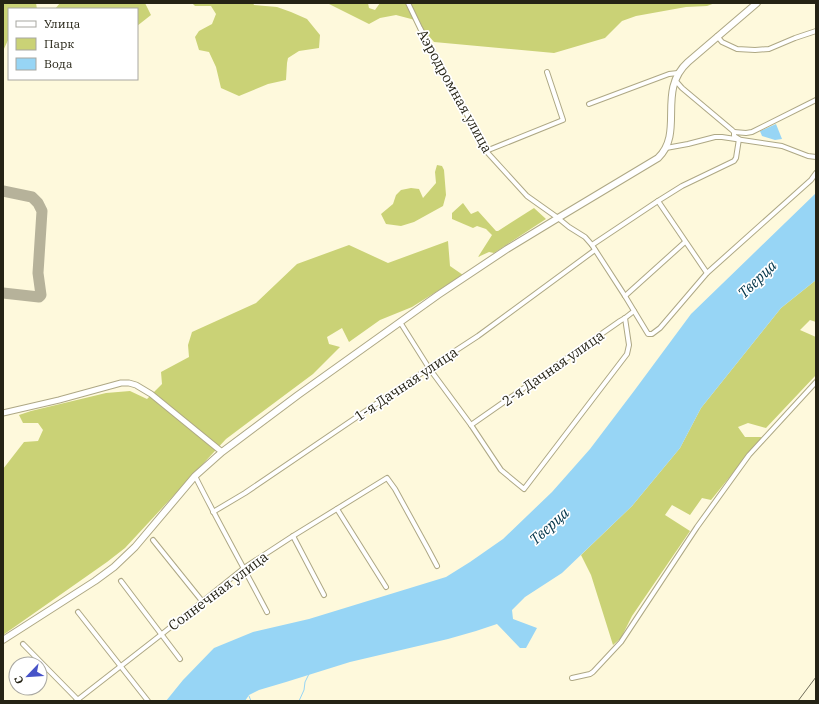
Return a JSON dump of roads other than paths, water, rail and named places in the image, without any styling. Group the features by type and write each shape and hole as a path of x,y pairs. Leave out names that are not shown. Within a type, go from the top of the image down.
{"main road":[{"path":"3,640 95,581 114,567 139,542 195,476 222,452 298,395 438,295 507,249 661,155 669,141 672,90 678,73 685,64 757,3"}],"street":[{"name":"Аэродромная улица","path":"408,3 486,151 527,196 585,237 596,250 648,334 652,334 660,328 707,273"},
{"path":"717,36 722,42 737,49 755,50 769,49 816,31"},
{"path":"486,151 563,120 547,72"},
{"path":"589,104 669,74 678,73"},
{"path":"675,80 682,88 732,130 734,132 734,136 739,139"},
{"path":"734,132 752,132 816,100"},
{"path":"666,148 688,144 715,136 782,146 816,158"},
{"path":"592,245 658,200 682,186 734,161 736,158 739,139"},
{"path":"658,200 707,273 811,180 816,173"},
{"path":"625,296 685,242"},
{"name":"1-я Дачная улица","path":"213,512 245,494 478,336 596,250"},
{"name":"2-я Дачная улица","path":"471,425 626,318 634,310"},
{"path":"400,322 429,368 471,425 501,470 524,489 627,354 629,340 626,318"},
{"path":"572,678 593,672 621,642 697,527 749,455 816,382"},
{"path":"3,413 59,400 117,383 129,383 140,387 151,394 222,452"},
{"path":"195,476 267,612"},
{"name":"Солнечная улица","path":"78,701 244,568 388,478 437,566"},
{"path":"337,509 386,587"},
{"path":"293,536 324,595"},
{"path":"153,540 202,601"},
{"path":"121,580 180,659"},
{"path":"78,612 148,701"},
{"path":"23,644 78,701"}],"water":[{"path":"776,124 782,139 775,140 762,136 760,131"},
{"name":"Тверца","path":"816,193 816,280 781,308 701,408 680,448 632,506 562,573 525,597 512,610 513,619 537,628 526,648 520,648 497,624 448,639 350,662 259,690 249,695 245,701 166,701 183,680 214,648 253,632 309,619 446,577 503,539 552,492 590,449 691,314"}],"waterway":[{"path":"299,701 309,674"},
{"path":"249,696 251,701"}],"railway":[{"path":"798,701 816,677"}]}
